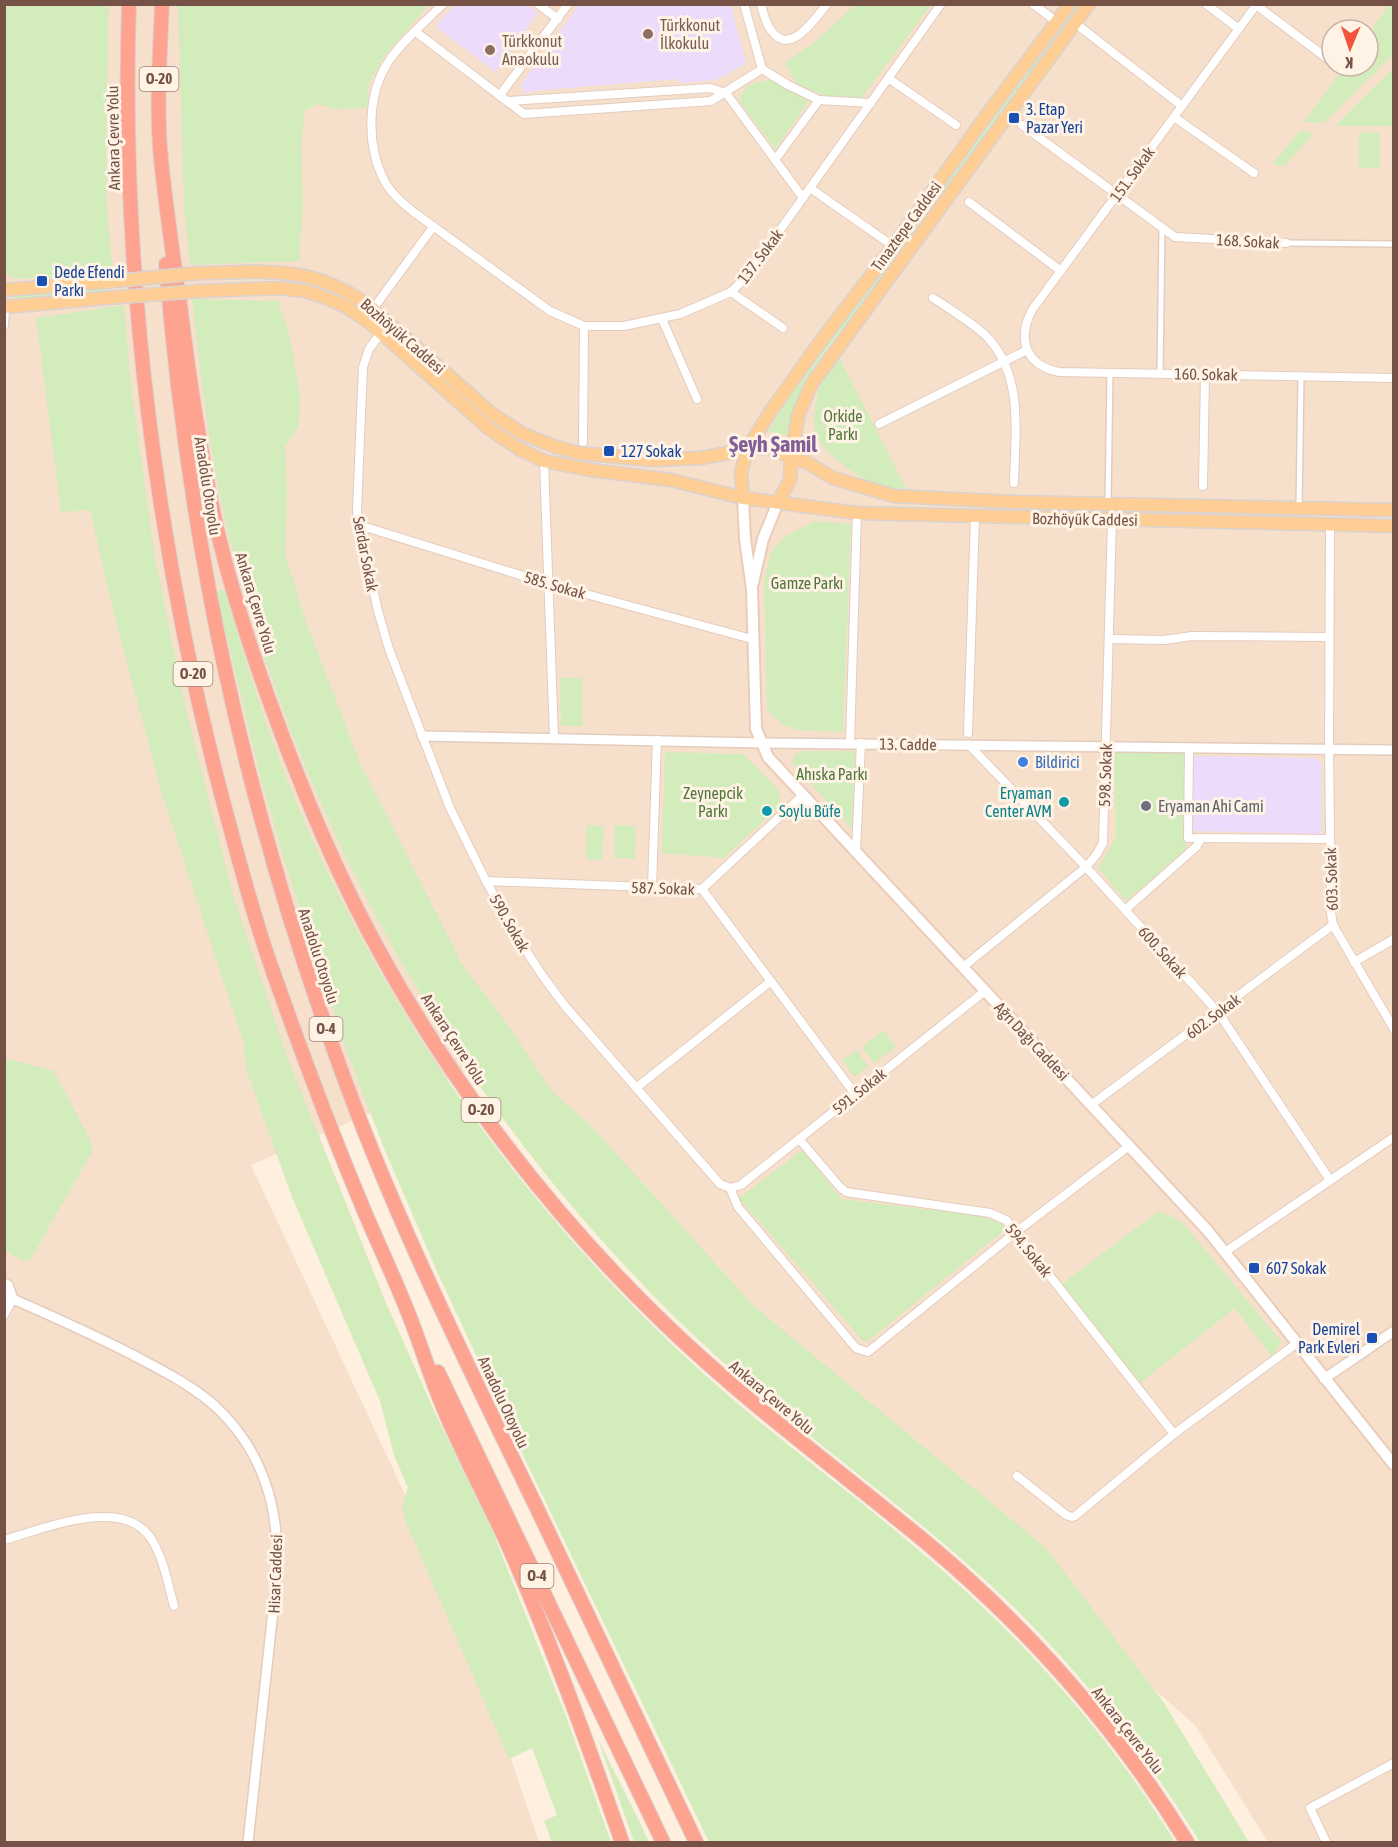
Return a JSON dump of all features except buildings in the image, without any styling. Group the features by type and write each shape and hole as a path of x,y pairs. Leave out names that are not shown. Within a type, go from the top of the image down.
{"highway":[{"name":"Ankara Çevre Yolu","path":"127,4 130,192 142,344 160,493 192,670 222,799 275,979 323,1110 408,1312 446,1415 507,1544 556,1659 622,1842"},
{"name":"Ankara Çevre Yolu","path":"162,4 159,67 160,154 201,448 219,536 245,627 295,772 354,904 424,1027 516,1157 605,1263 665,1325 730,1384 930,1546 1010,1620 1074,1688 1112,1734 1146,1780 1186,1842"},
{"name":"Anadolu Otoyolu","path":"160,154 164,250 171,335 189,477 207,589 251,784 291,925 340,1066 414,1249 696,1842"},
{"name":"O-4","path":"408,1312 454,1403 663,1842"}],"main road":[{"name":"Tınaztepe Caddesi","path":"747,450 770,412 820,342 1070,4"},
{"name":"Tınaztepe Caddesi","path":"791,458 798,416 811,385 1089,4"},
{"name":"Bozhöyük Caddesi","path":"4,290 200,273 281,272 311,276 341,288 373,309 491,413 521,433 538,440 579,453 651,460 700,458 747,450"},
{"name":"Bozhöyük Caddesi","path":"5,306 201,291 278,288 304,291 345,306 370,323 488,428 519,449 544,461 591,471 671,480 744,498"},
{"path":"773,448 791,458 790,480 778,502 744,498 741,473 747,450 773,448"},
{"name":"Bozhöyük Caddesi","path":"791,458 806,462 833,478 894,496 1013,502 1394,510"},
{"name":"Ağrı Dağı Caddesi","path":"744,498 745,540 752,589 756,729 768,757 1208,1231 1394,1465"},
{"name":"Bozhöyük Caddesi","path":"778,502 820,510 857,513 1394,526"},
{"name":"Ağrı Dağı Caddesi","path":"752,589 763,538 778,502"}],"street":[{"name":"137. Sokak","path":"443,4 396,51 382,73 374,96 373,132 377,160 384,180 397,198 433,227 550,311 584,326 624,326 662,319 701,306 731,292 748,275 941,4"},
{"path":"538,4 558,19"},
{"path":"500,95 568,4"},
{"path":"744,4 762,69 819,100 871,103"},
{"path":"761,4 769,28 779,38 787,40 796,38 802,33 818,9 827,4"},
{"path":"1033,4 1057,22"},
{"path":"1206,4 1239,28"},
{"path":"1256,5 1320,53"},
{"name":"151. Sokak","path":"1027,350 1024,337 1026,323 1032,310 1256,5"},
{"path":"1075,23 1182,106"},
{"path":"416,32 524,114 711,101 762,69"},
{"path":"888,78 956,125"},
{"path":"508,101 710,88 726,93 802,198"},
{"path":"775,160 819,100"},
{"path":"1174,117 1254,173"},
{"name":"168. Sokak","path":"1022,125 1175,237 1286,243 1394,244"},
{"path":"810,188 893,246"},
{"path":"969,202 1061,271"},
{"path":"373,309 433,227"},
{"path":"1160,374 1162,228"},
{"path":"731,292 783,328"},
{"path":"933,297 989,339 1010,374 1014,392 1014,483"},
{"path":"4,325 5,306"},
{"path":"662,319 697,399"},
{"path":"583,442 584,326"},
{"name":"Serdar Sokak","path":"381,333 369,349 363,367 358,525 389,649 422,736"},
{"path":"879,424 1027,350"},
{"name":"160. Sokak","path":"1027,350 1034,360 1051,370 1394,378"},
{"path":"1108,504 1110,373"},
{"path":"1203,486 1205,374"},
{"path":"1299,508 1301,376"},
{"path":"544,461 554,738"},
{"path":"856,852 857,513"},
{"path":"968,733 975,516"},
{"name":"598. Sokak","path":"963,967 1086,867 1097,855 1104,838 1112,519"},
{"name":"585. Sokak","path":"358,525 549,584 752,639"},
{"name":"603. Sokak","path":"1330,525 1330,907 1333,925 1394,1029"},
{"path":"1109,639 1164,640 1192,636 1329,637"},
{"name":"13. Cadde","path":"422,736 761,743 1394,750"},
{"name":"590. Sokak","path":"422,736 450,808 486,881 516,935 542,975 565,1006 720,1184 730,1188"},
{"path":"652,887 657,740"},
{"name":"600. Sokak","path":"969,745 1086,867 1218,1012 1330,1180"},
{"path":"1189,748 1188,838 1330,838"},
{"name":"587. Sokak","path":"486,881 702,889 803,795"},
{"path":"1125,910 1197,846 1202,838"},
{"path":"702,889 855,1094"},
{"name":"602. Sokak","path":"1091,1105 1333,925"},
{"path":"1354,962 1394,939"},
{"path":"636,1088 771,981"},
{"name":"591. Sokak","path":"730,1188 741,1185 985,991"},
{"path":"1225,1252 1394,1137"},
{"name":"594. Sokak","path":"799,1139 846,1192 990,1213 1006,1220 1174,1434"},
{"path":"730,1188 738,1207 856,1348 868,1352 1016,1232 1129,1146"},
{"path":"4,1283 8,1286 9,1299 4,1315"},
{"name":"Hisar Caddesi","path":"9,1299 89,1332 167,1373 199,1393 215,1406 235,1428 264,1477 276,1521 279,1544 278,1574 248,1842"},
{"path":"1324,1379 1394,1331"},
{"path":"1017,1476 1066,1515 1072,1517 1174,1434 1296,1343"},
{"path":"4,1540 85,1518 114,1516 129,1521 151,1537 160,1555 174,1606"},
{"path":"1326,1842 1310,1808 1394,1763"}],"shaded area":[{"name":"Türkkonut Anaokulu","path":"456,4 527,5 538,13 496,72 438,29 439,21"},
{"path":"5,5 1393,5 1393,1842 1268,1842 1195,1725 855,1429 502,1055 251,1165 466,1625 539,1842 5,1842"},
{"name":"Türkkonut İlkokulu","path":"579,5 731,5 746,64 716,80 681,83 676,79 533,91 527,94 520,86"},
{"path":"1194,756 1315,758 1322,764 1321,834 1193,831"}],"green space":[{"path":"4,5 109,5 106,146 107,208 113,274 20,279 8,276 5,272"},
{"path":"178,5 429,5 385,55 369,84 367,108 335,109 318,104 305,110 301,144 303,205 299,261 190,265 184,208"},
{"path":"855,5 931,5 860,100 823,95 797,84 785,63 815,42"},
{"path":"1075,5 1081,5 822,356 801,392 789,436 768,431 799,381"},
{"path":"1389,5 1393,5 1393,55 1380,68 1380,18"},
{"path":"1393,69 1393,126 1335,126"},
{"path":"1336,78 1370,78 1324,123 1304,122"},
{"path":"770,80 811,98 775,149 740,102 743,92 750,85"},
{"path":"1301,130 1314,134 1284,166 1272,164"},
{"path":"1359,132 1380,133 1380,168 1359,168"},
{"path":"109,288 109,293 15,304 14,296"},
{"path":"192,299 278,301 289,333 300,395 299,426 285,447 287,494 285,555 308,627 360,763 462,964 512,1031 551,1090 593,1128 754,1306 1047,1549 1164,1703 1249,1842 1200,1842 1153,1771 1101,1703 1044,1638 952,1550 726,1365 638,1280 557,1188 483,1090 416,987 357,880 306,768 263,653 229,535 216,477"},
{"path":"124,305 131,384 154,552 187,714 234,898 288,1059 384,1298 435,1413 492,1530 567,1719 611,1842 552,1842 544,1821 557,1815 532,1748 509,1759 406,1522 402,1505 408,1488 394,1455 380,1401 292,1197 246,1069 243,1041 161,791 113,610 90,510 61,512 36,318"},
{"name":"Orkide Parkı","path":"840,359 907,490 875,484 859,476 825,449 816,434 814,413 821,381"},
{"name":"Gamze Parkı","path":"816,521 851,524 843,732 798,730 783,725 767,710 764,580 771,552 786,536"},
{"path":"225,589 267,727 322,860 365,945 413,1028 467,1108 524,1184 586,1257 652,1326 722,1390 959,1585 1028,1652 1092,1725 1149,1802 1175,1842 709,1842 501,1409 436,1269 384,1148 346,1049 287,869 261,779 216,592"},
{"path":"582,677 583,726 561,726 560,678"},
{"name":"Ahıska Parkı","path":"803,751 855,751 852,829 792,763 795,754"},
{"path":"1114,751 1185,753 1186,849 1126,901 1098,868 1116,837"},
{"name":"Zeynepcik Parkı","path":"665,752 743,754 778,789 780,800 777,808 724,858 662,853"},
{"path":"587,825 604,826 602,860 586,859"},
{"path":"615,825 636,826 635,859 615,858"},
{"path":"884,1030 896,1047 874,1063 862,1047"},
{"path":"857,1050 868,1067 854,1077 842,1060"},
{"path":"9,1059 54,1071 92,1144 92,1152 30,1260 24,1261 5,1251 4,1060"},
{"path":"801,1151 841,1199 973,1215 997,1221 1007,1228 867,1342 864,1342 739,1198"},
{"path":"1159,1211 1181,1221 1280,1340 1281,1344 1271,1356 1235,1308 1140,1383 1062,1284"},
{"path":"598,1739 643,1829 649,1842 634,1842"}],"place":[{"name":"Türkkonut İlkokulu","path":"648,34"},
{"name":"Türkkonut Anaokulu","path":"490,50"},
{"name":"3. Etap Pazar Yeri","path":"1014,118"},
{"name":"Dede Efendi Parkı","path":"42,281"},
{"name":"127 Sokak","path":"609,451"},
{"name":"Bildirici","path":"1023,762"},
{"name":"Eryaman Center AVM","path":"1064,802"},
{"name":"Eryaman Ahi Cami","path":"1146,806"},
{"name":"Soylu Büfe","path":"767,811"},
{"name":"607 Sokak","path":"1254,1268"},
{"name":"Demirel Park Evleri","path":"1372,1338"}],"district":[{"name":"Şeyh Şamil","path":"773,444"}]}
